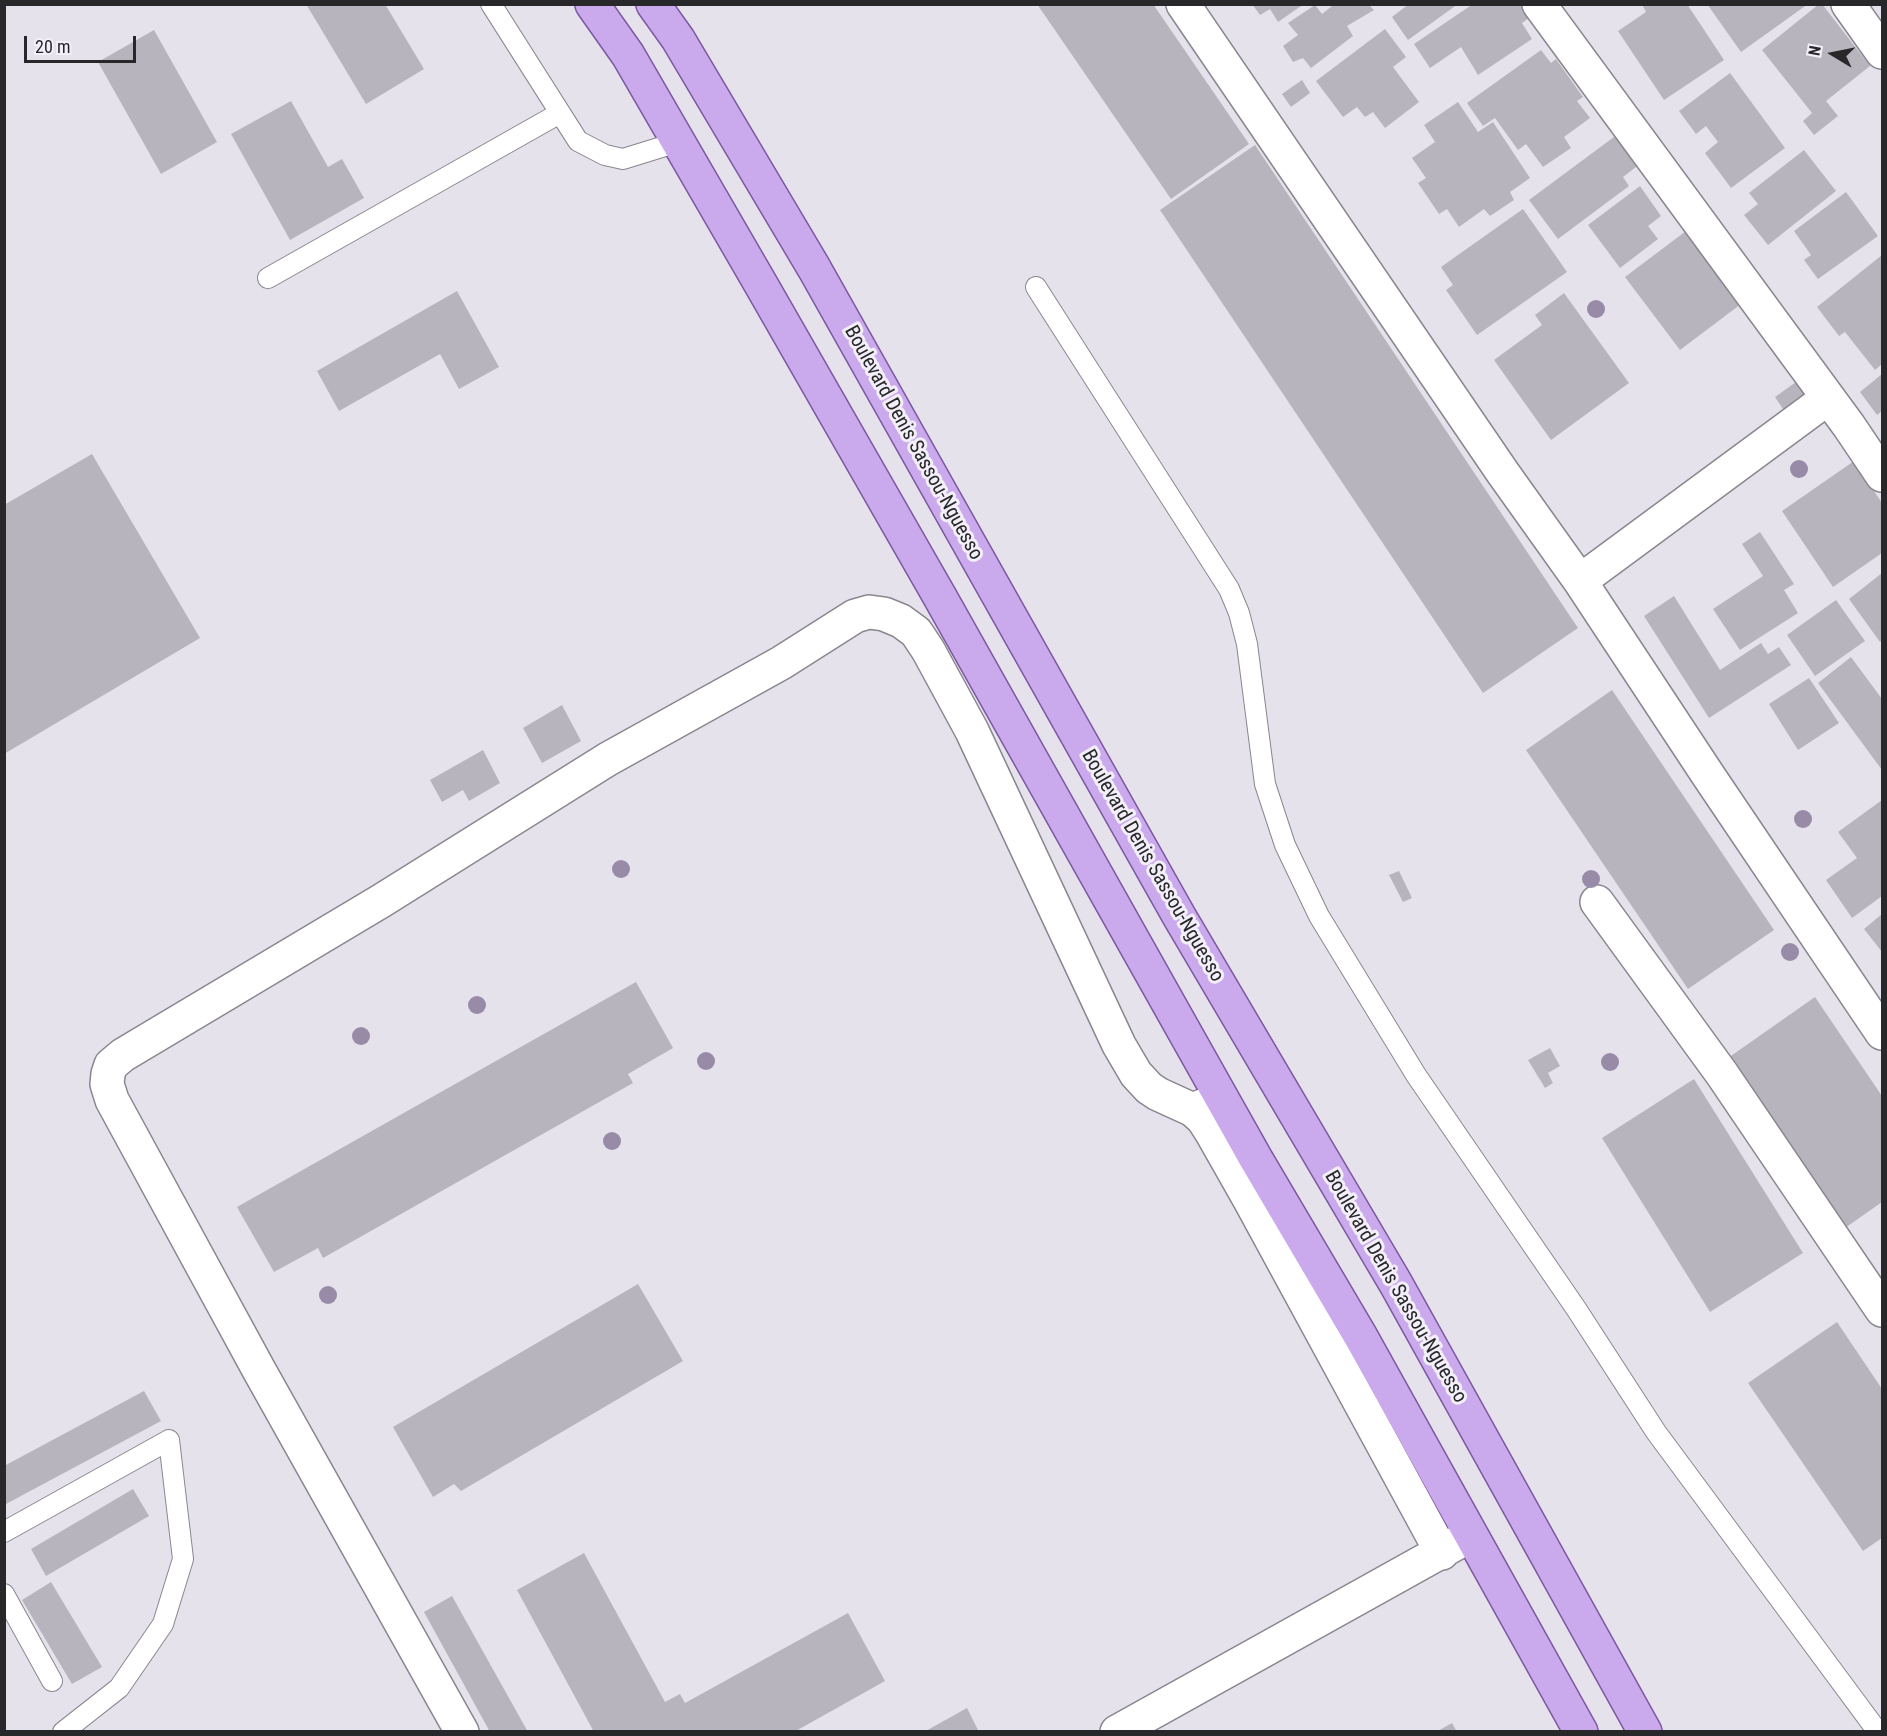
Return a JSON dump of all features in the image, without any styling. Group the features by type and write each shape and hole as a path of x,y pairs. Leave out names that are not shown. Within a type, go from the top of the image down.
{"main road":[{"path":"592,4 628,55 940,597 1207,1104 1361,1337 1581,1731"},
{"name":"Boulevard Denis Sassou-Nguesso","path":"653,4 678,39 814,268 1179,916 1396,1284 1645,1731"}],"street":[{"path":"1183,4 1503,473 1580,581 1882,1033"},
{"path":"1539,4 1849,426 1882,475"},
{"path":"1848,4 1882,52"},
{"path":"1580,581 1828,398"},
{"path":"1849,426 1882,427"},
{"path":"462,1731 259,1370 112,1100 107,1084 111,1065 123,1055 381,901 609,759 781,663 855,616 869,612 884,614 901,621 916,632 928,650 972,731 1119,1045 1136,1074 1149,1088 1207,1104 1203,1119 1250,1200 1442,1553"},
{"path":"1597,902 1722,1074 1882,1310"},
{"path":"1117,1731 1442,1553 1471,1534"}],"lane":[{"path":"491,4 578,141 605,155 623,159 678,142"},
{"path":"268,278 560,113"},
{"path":"1036,287 1229,589 1239,613 1247,644 1265,784 1285,845 1319,916 1416,1075 1577,1310 1656,1432 1878,1731"},
{"path":"4,1532 169,1440 183,1559 163,1624 119,1688 63,1731"},
{"path":"4,1594 52,1681"}],"building":[{"path":"306,4 385,4 424,69 366,104"},
{"path":"1037,4 1153,4 1249,144 1171,199"},
{"path":"1252,4 1304,4 1278,22 1270,9 1260,15"},
{"path":"1409,4 1458,4 1408,40 1392,17"},
{"path":"1473,4 1527,4 1533,15 1522,23 1532,39 1478,75 1461,47 1430,68 1414,44"},
{"path":"1642,4 1687,4 1724,60 1664,100 1618,31 1646,12"},
{"path":"1707,4 1808,4 1741,52"},
{"path":"1819,4 1822,4 1870,66 1826,101 1838,116 1814,135 1803,121 1812,113 1762,50"},
{"path":"1315,5 1322,14 1332,6 1330,5 1369,5 1374,10 1347,26 1353,36 1311,68 1303,58 1293,62 1283,46 1298,35 1288,23"},
{"path":"1385,29 1406,57 1393,67 1419,102 1385,128 1373,112 1365,117 1357,107 1343,117 1316,81"},
{"path":"154,30 217,142 161,174 98,62"},
{"path":"1541,50 1551,63 1556,59 1583,97 1577,101 1590,118 1564,137 1571,148 1543,167 1526,144 1518,150 1495,118 1483,126 1467,103"},
{"path":"1730,73 1785,148 1731,188 1705,153 1718,142 1706,126 1696,134 1679,111"},
{"path":"1302,80 1310,93 1291,107 1282,94"},
{"path":"291,101 328,167 342,159 364,198 290,240 231,134"},
{"path":"1458,102 1478,132 1493,122 1530,178 1510,192 1514,200 1490,216 1484,209 1459,227 1447,209 1439,214 1418,183 1426,178 1412,158 1435,142 1424,125"},
{"path":"1618,134 1640,164 1623,177 1629,186 1558,239 1529,200"},
{"path":"1255,145 1578,628 1483,693 1160,210"},
{"path":"1804,150 1836,191 1768,245 1744,215 1758,204 1749,193"},
{"path":"1640,186 1661,216 1648,226 1658,239 1620,268 1588,225"},
{"path":"1846,192 1878,236 1818,279 1804,260 1811,255 1794,231"},
{"path":"1523,209 1567,272 1477,335 1446,290 1453,285 1441,267"},
{"path":"1686,231 1741,304 1680,350 1625,277"},
{"path":"1882,255 1882,364 1875,370 1845,332 1839,336 1817,307"},
{"path":"457,291 499,367 459,389 440,354 339,411 317,371"},
{"path":"1564,293 1629,383 1551,440 1494,360 1542,325 1535,315"},
{"path":"1882,374 1882,411 1877,415 1860,392"},
{"path":"1796,382 1808,401 1787,415 1775,397"},
{"path":"92,454 200,638 4,754 4,505"},
{"path":"1854,461 1882,503 1882,553 1833,587 1782,511"},
{"path":"1760,532 1794,584 1784,590 1798,613 1740,650 1713,609 1763,576 1742,544"},
{"path":"1882,573 1882,640 1880,642 1849,599"},
{"path":"1674,596 1720,670 1761,643 1768,654 1779,647 1791,665 1709,718 1644,616"},
{"path":"1836,600 1865,641 1815,676 1787,635"},
{"path":"1851,657 1882,699 1882,770 1818,683"},
{"path":"1809,678 1839,723 1798,750 1769,704"},
{"path":"1612,690 1774,930 1688,989 1526,750"},
{"path":"562,705 581,741 542,763 523,728"},
{"path":"483,750 500,783 469,801 463,790 442,802 430,780"},
{"path":"1882,800 1882,896 1852,918 1826,880 1857,858 1838,832"},
{"path":"1399,871 1412,898 1403,902 1389,875"},
{"path":"1882,914 1882,952 1864,929"},
{"path":"636,982 673,1048 628,1074 633,1083 323,1258 318,1248 274,1272 237,1207"},
{"path":"1815,997 1882,1096 1882,1202 1845,1228 1728,1058"},
{"path":"1550,1048 1560,1066 1548,1073 1553,1083 1545,1088 1528,1060"},
{"path":"1694,1079 1803,1253 1710,1312 1602,1138"},
{"path":"638,1284 683,1361 461,1491 454,1484 433,1497 393,1427"},
{"path":"1837,1322 1882,1389 1882,1538 1863,1551 1748,1383"},
{"path":"144,1391 161,1421 6,1504 4,1501 4,1466"},
{"path":"133,1489 149,1516 46,1576 31,1549"},
{"path":"584,1553 665,1702 680,1694 685,1703 848,1613 885,1681 794,1732 594,1732 517,1590"},
{"path":"51,1582 102,1667 72,1684 22,1600"},
{"path":"452,1596 528,1732 490,1732 424,1612"},
{"path":"967,1708 979,1732 924,1732"},
{"path":"1452,1723 1457,1732 1436,1732"}]}
